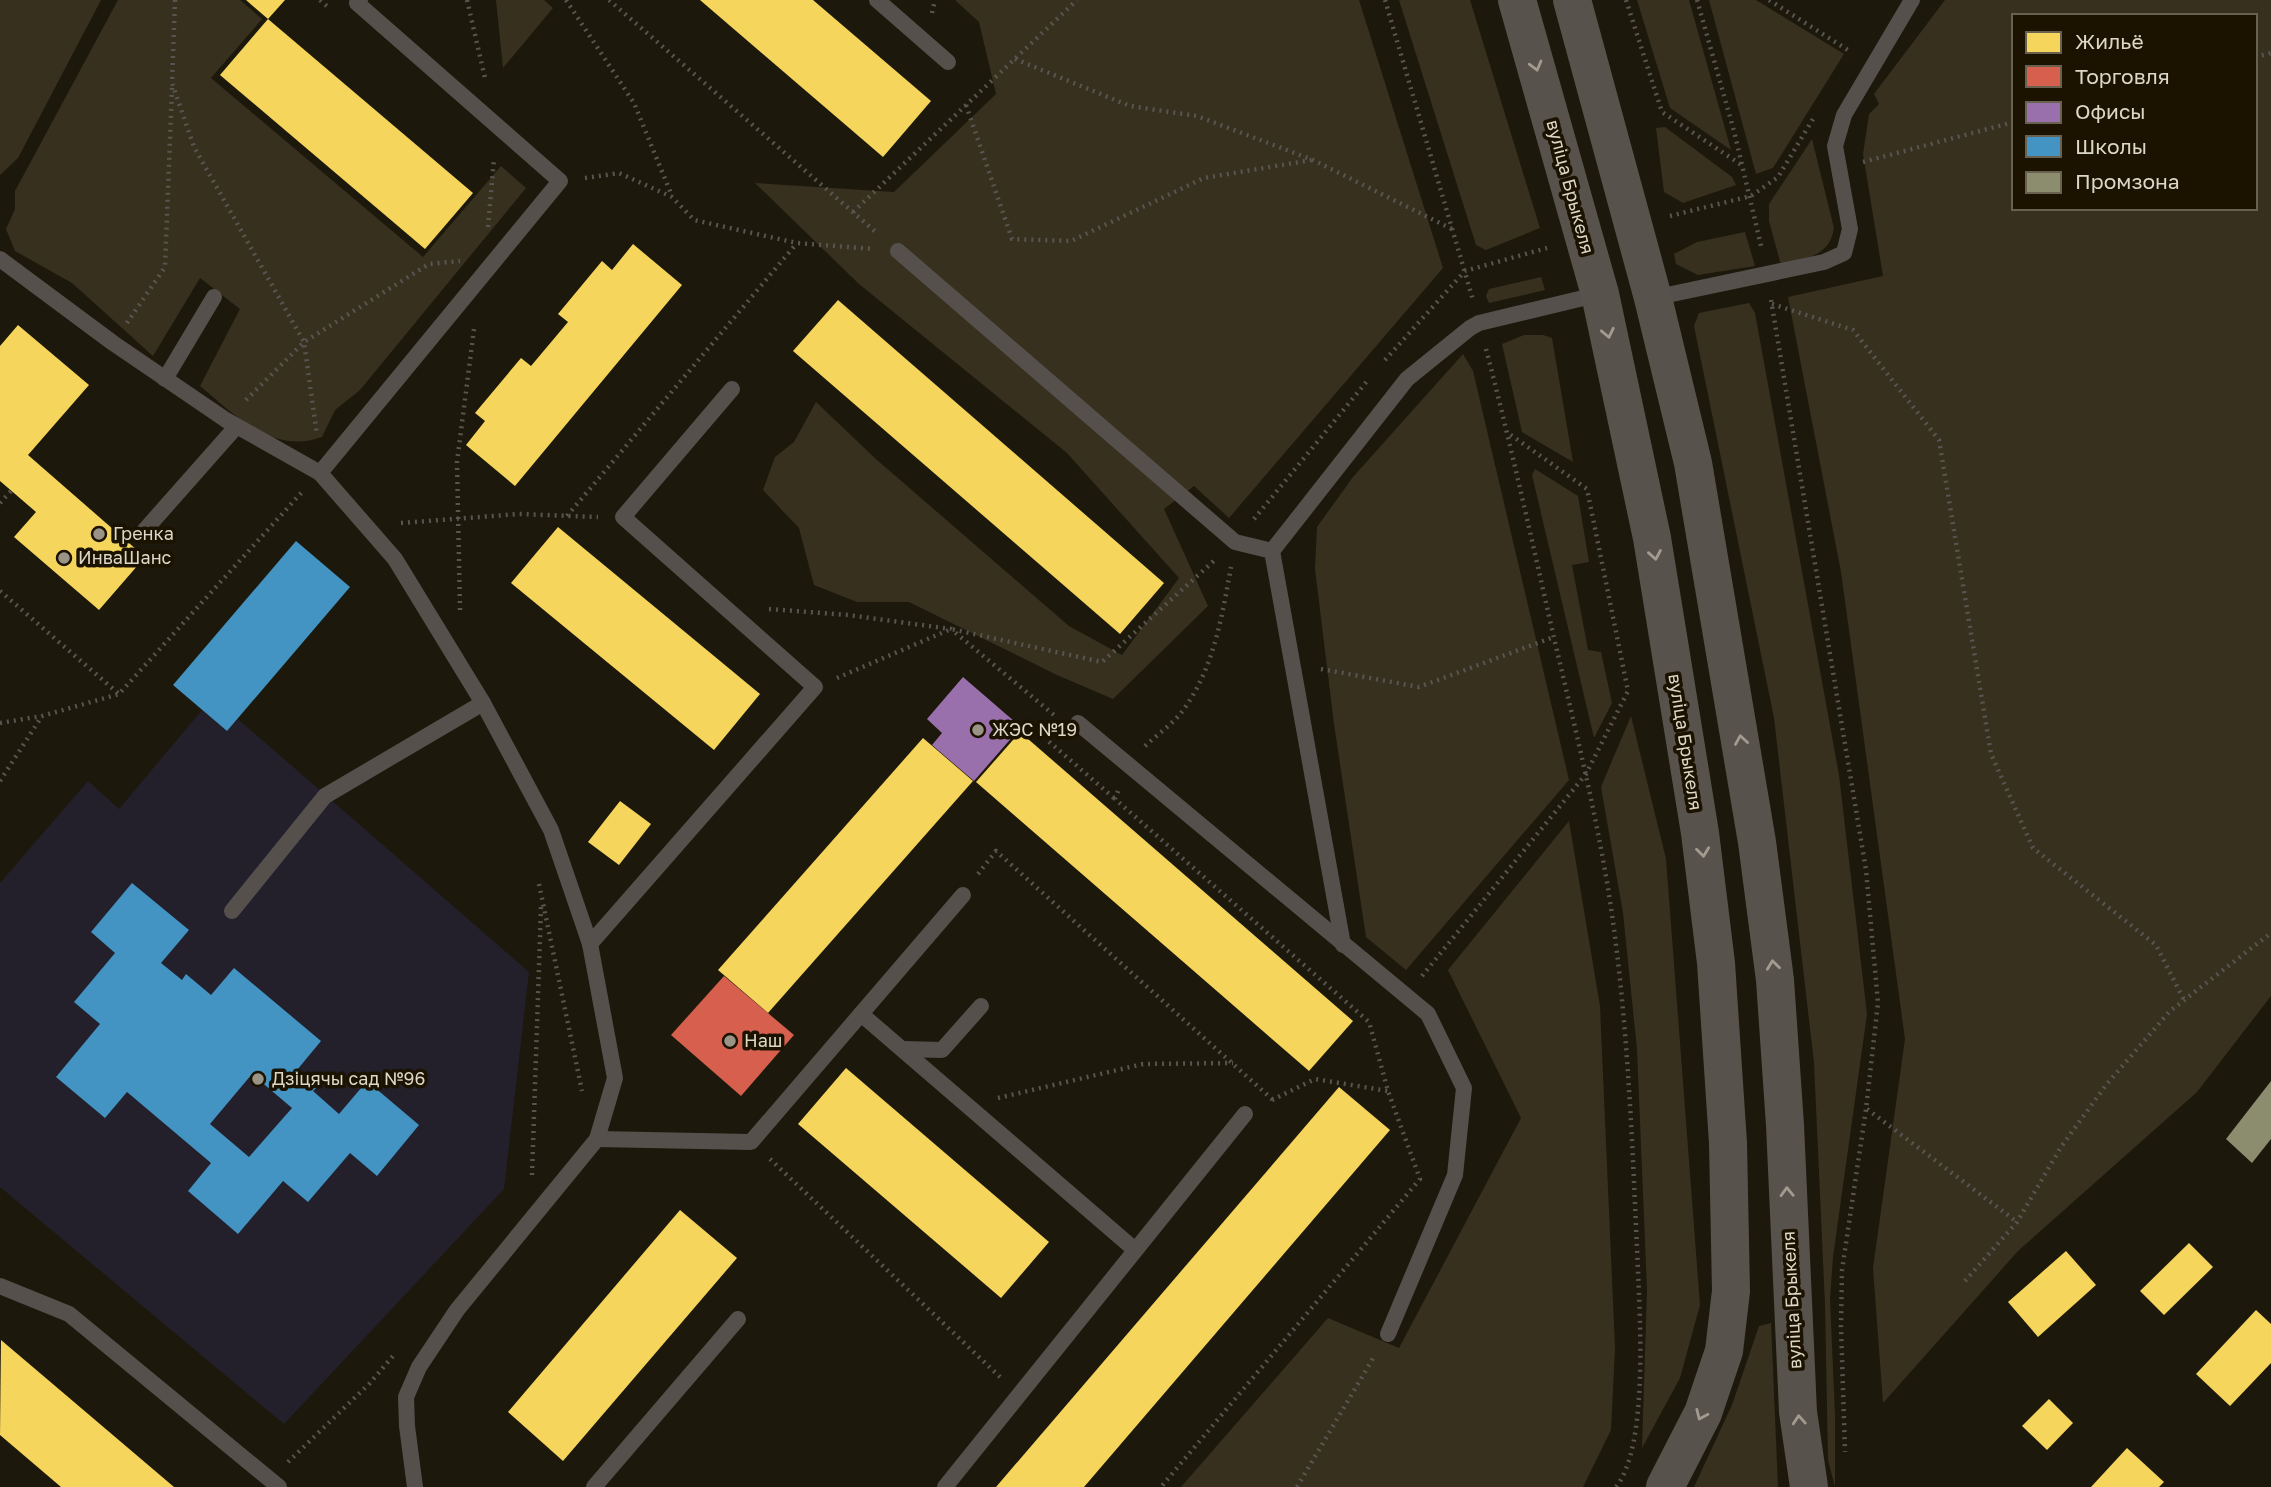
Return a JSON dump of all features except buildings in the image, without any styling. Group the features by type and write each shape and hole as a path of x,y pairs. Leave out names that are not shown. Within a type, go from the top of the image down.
{"main road":[{"name":"вуліца Брыкеля","path":"1517,0 1600,294 1652,538 1700,833 1716,963 1728,1143 1731,1291 1724,1351 1703,1413 1665,1487"},
{"name":"вуліца Брыкеля","path":"1572,0 1653,298 1692,463 1757,842 1775,980 1799,1426 1809,1487"}],"lane":[{"path":"320,473 560,181 357,3 360,0"},
{"path":"877,0 948,62"},
{"path":"1653,298 1824,262 1844,253 1850,229 1835,146 1844,115 1912,0"},
{"path":"898,251 1235,542 1272,551"},
{"path":"0,260 231,424 320,473 395,559 483,703 551,830 590,944 615,1078 597,1139 457,1310 419,1367 406,1397 415,1487"},
{"path":"1343,945 1272,551 1407,379 1471,328 1600,294"},
{"path":"166,379 214,297"},
{"path":"590,944 815,687 623,517 732,389"},
{"path":"144,531 231,424"},
{"path":"232,911 325,796 483,703"},
{"path":"1078,723 1428,1014 1464,1088 1455,1175 1388,1334"},
{"path":"597,1139 751,1142 963,895"},
{"path":"902,1049 942,1050 981,1006"},
{"path":"861,1014 1134,1249"},
{"path":"946,1487 1134,1249 1245,1114"},
{"path":"0,1286 68,1314 274,1483"},
{"path":"594,1487 738,1319"}],"path":[{"path":"114,343 165,267 175,0"},
{"path":"320,0 340,18"},
{"path":"467,0 485,81"},
{"path":"566,0 634,103 672,197"},
{"path":"609,0 898,251"},
{"path":"853,212 1077,0"},
{"path":"1385,0 1454,230 1508,432 1586,774 1607,883 1622,1002 1639,1308 1638,1421 1632,1456 1616,1487"},
{"path":"1626,0 1662,112 1743,166"},
{"path":"1697,0 1751,196 1767,273 1866,870 1878,1003 1866,1109 1842,1270 1845,1464"},
{"path":"1769,0 1853,53"},
{"path":"1015,59 1130,106 1197,116 1313,159 1454,230"},
{"path":"0,723 42,716 119,694 320,473 319,447 304,342 194,147 172,83"},
{"path":"967,105 1012,239 1071,240 1203,178 1313,159"},
{"path":"1664,218 1751,196 1778,177 1819,110"},
{"path":"1839,168 2012,123"},
{"path":"460,665 457,462 486,246 494,152 505,161"},
{"path":"560,181 619,173 672,197 694,219 797,243 898,251"},
{"path":"568,516 797,243"},
{"path":"1465,271 1552,246"},
{"path":"231,424 304,342 429,264 463,261"},
{"path":"1772,304 1853,330 1940,439 1991,754 2033,848 2156,945 2183,1000"},
{"path":"1406,996 1586,774 1628,691 1587,489 1508,432"},
{"path":"292,484 312,501"},
{"path":"0,503 11,491"},
{"path":"367,527 519,514 623,517"},
{"path":"723,606 848,615 951,629 1102,662 1235,542"},
{"path":"1115,799 1127,763 1183,711 1205,674 1222,617 1235,542"},
{"path":"0,591 119,694"},
{"path":"815,687 951,629"},
{"path":"951,629 1061,721"},
{"path":"1292,664 1419,687 1554,637"},
{"path":"0,781 42,716"},
{"path":"1053,730 1045,739 1368,1022 1388,1091 1420,1179 1161,1487"},
{"path":"963,895 996,851 1273,1100"},
{"path":"537,876 583,1101"},
{"path":"532,1176 542,899"},
{"path":"1965,1281 2017,1223 2061,1147 2106,1085 2170,1011 2271,933"},
{"path":"967,1105 1143,1063 1233,1063"},
{"path":"1245,1114 1315,1079 1388,1091"},
{"path":"1866,1109 2017,1223"},
{"path":"751,1142 1019,1395"},
{"path":"1297,1487 1388,1334"},
{"path":"274,1483 370,1383 396,1352"}],"shaded area":[{"path":"0,0 101,0 18,158 0,175"},
{"path":"118,0 240,0 262,19 211,78 423,257 501,166 526,188 360,390 335,410 322,437 287,441 271,436 241,420 200,386 240,309 200,278 153,356 72,283 15,251 6,229 15,209 15,191"},
{"path":"496,0 544,0 553,8 503,68"},
{"path":"955,0 1359,0 1443,268 1229,518 1194,486 1164,509 1208,606 1113,699 1057,675 909,602 857,602 814,585 799,528 763,490 775,457 794,442 816,402 877,460 1069,626 1122,655 1179,578 1067,453 859,284 755,183 894,192 996,94 979,22"},
{"path":"1399,0 1470,0 1540,228 1486,250 1476,245"},
{"path":"1637,0 1689,0 1731,150 1670,108"},
{"path":"1709,0 1756,0 1844,54 1773,168 1756,174"},
{"path":"1945,0 2271,0 2271,996 2197,1092 2018,1251 1883,1403 1873,1268 1905,1039 1841,572 1788,297 1883,276 1863,154 1869,114 1879,104 1874,94"},
{"path":"1665,127 1732,177 1736,185 1683,203 1664,192 1656,128"},
{"path":"1812,139 1834,228 1822,251 1781,265 1769,221 1769,204"},
{"path":"1745,232 1755,266 1698,275 1676,264 1674,254 1697,242"},
{"path":"1541,277 1545,290 1489,303 1486,296 1489,289"},
{"path":"1749,303 1755,313 1839,775 1867,1014 1833,1257 1830,1299 1835,1487 1828,1460 1825,1304 1814,1063 1774,718 1694,326 1699,313"},
{"path":"1524,335 1552,338 1573,462 1522,432 1502,344"},
{"path":"1463,354 1473,371 1569,780 1406,970 1366,937 1334,724 1315,569 1317,527 1353,477"},
{"path":"1535,469 1578,496 1589,562 1572,565 1588,650 1601,652 1612,703 1594,738 1532,475"},
{"name":"Дзіцячы сад №96","path":"202,710 227,731 238,719 529,972 504,1189 284,1424 0,1187 0,883 88,781 119,809"},
{"path":"1631,716 1666,859 1700,1305 1680,1378 1642,1448 1647,1290 1637,1049 1623,913 1601,787"},
{"path":"1569,821 1600,1006 1615,1348 1611,1430 1583,1487 1181,1487 1328,1318 1399,1348 1521,1118 1448,970"},
{"path":"1771,1323 1778,1487 1694,1487 1732,1405 1759,1326"}],"place":[{"name":"Гренка","path":"99,534"},
{"name":"ИнваШанс","path":"64,558"},
{"name":"ЖЭС №19","path":"978,730"},
{"name":"Наш","path":"730,1041"},
{"name":"Дзіцячы сад №96","path":"258,1079"}]}
